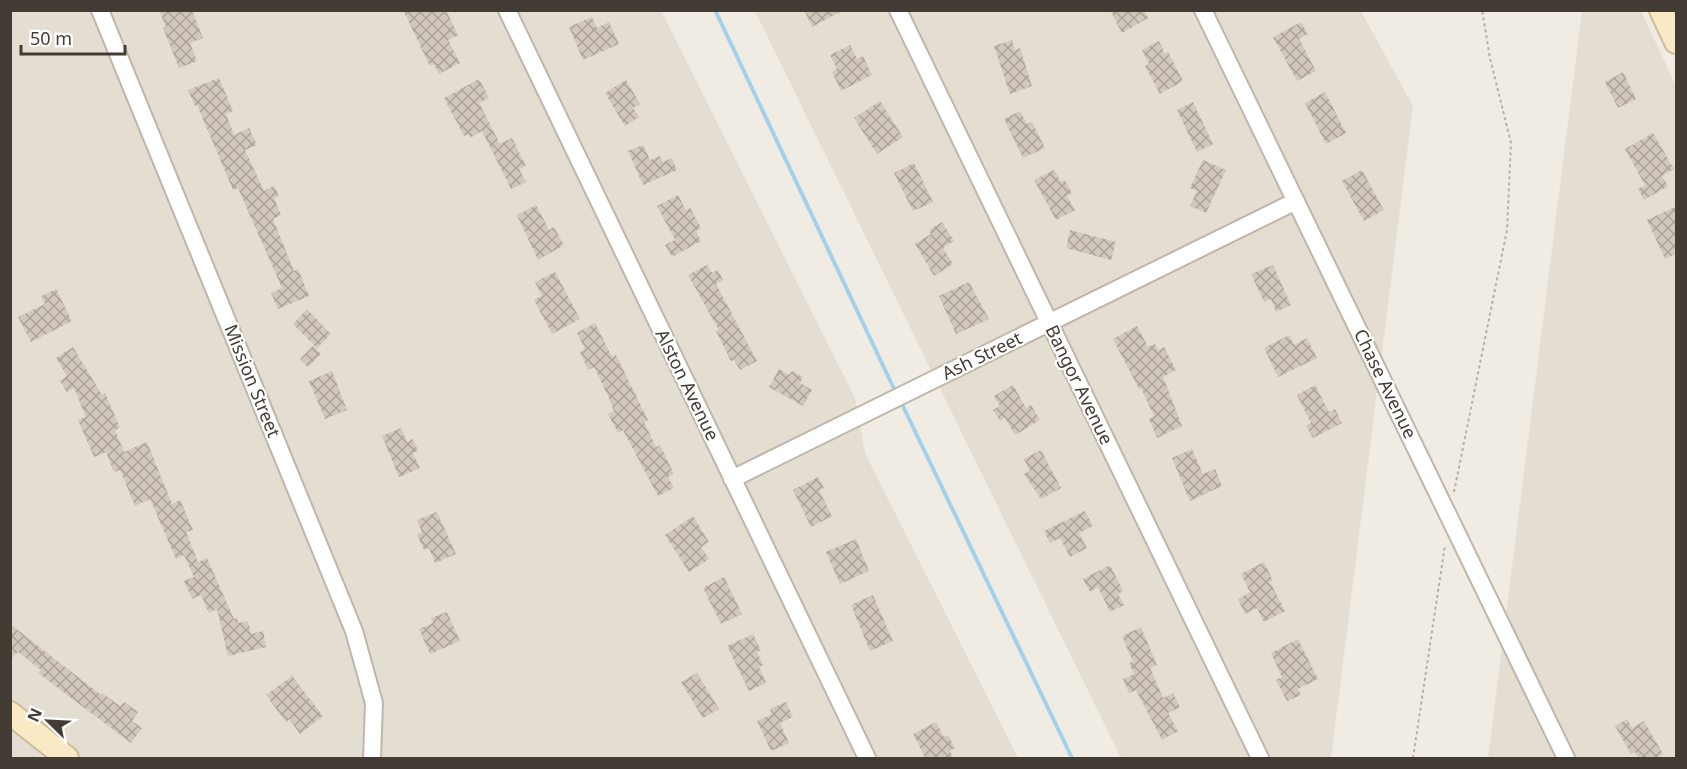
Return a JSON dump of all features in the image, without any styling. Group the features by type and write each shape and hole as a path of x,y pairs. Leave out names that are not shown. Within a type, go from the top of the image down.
{"street":[{"name":"Mission Street","path":"100,10 354,631 374,703 372,759"},
{"name":"Alston Avenue","path":"507,10 867,759"},
{"name":"Bangor Avenue","path":"898,10 1260,759"},
{"name":"Chase Avenue","path":"1203,10 1566,759"},
{"path":"1661,10 1677,42"},
{"name":"Ash Street","path":"732,479 1296,201"},
{"path":"10,713 64,758"}],"path":[{"path":"1413,759 1449,516 1508,230 1511,143 1490,58 1482,10"}],"shaded area":[{"path":"10,11 661,11 855,398 865,453 1018,758 11,758"},
{"path":"755,11 1361,11 1413,106 1331,758 1121,758"},
{"path":"1582,11 1641,11 1676,86 1676,758 1488,758"}],"building":[{"path":"159,10 192,10 203,38 190,43 197,61 179,68 163,28 166,27"},
{"path":"403,10 446,10 458,35 448,40 460,63 439,74 434,64 430,66"},
{"path":"804,10 844,10 812,27"},
{"path":"1110,10 1144,10 1148,18 1122,33"},
{"path":"592,17 597,28 609,22 619,44 583,60 569,27"},
{"path":"1301,22 1308,34 1299,39 1316,71 1297,81 1273,37"},
{"path":"1012,40 1015,50 1020,48 1032,86 1010,94 994,46"},
{"path":"1159,41 1165,54 1168,52 1183,81 1160,94 1145,66 1149,64 1142,50"},
{"path":"850,45 857,59 863,56 872,75 841,91 832,72 837,69 830,55"},
{"path":"1623,72 1636,99 1618,108 1605,82"},
{"path":"219,78 233,111 226,114 234,135 249,128 257,145 245,150 264,191 274,186 279,196 274,198 281,215 273,219 294,271 298,269 309,296 278,309 271,293 282,288 238,188 233,190 197,105 195,106 188,90"},
{"path":"479,79 489,98 479,103 500,144 512,138 526,166 519,169 526,182 511,189 482,131 470,138 468,134 464,136 444,98"},
{"path":"626,80 640,104 633,108 639,117 625,126 605,93"},
{"path":"1325,92 1346,133 1326,144 1305,103"},
{"path":"880,101 903,137 877,154 854,118"},
{"path":"1193,102 1213,144 1197,152 1177,110"},
{"path":"1020,111 1027,124 1032,122 1045,148 1023,158 1004,119"},
{"path":"1653,133 1674,169 1662,176 1668,186 1644,200 1638,189 1645,185 1625,149"},
{"path":"643,145 650,160 660,156 663,162 672,158 677,170 643,185 628,151"},
{"path":"1203,160 1226,170 1206,213 1190,206 1197,191 1190,188"},
{"path":"914,163 933,202 913,211 894,173"},
{"path":"1054,170 1061,182 1065,180 1072,193 1067,196 1075,210 1056,220 1034,180"},
{"path":"1362,170 1384,210 1364,221 1342,181"},
{"path":"678,195 686,210 690,208 701,228 696,231 701,241 672,257 665,245 675,240 657,206"},
{"path":"536,205 549,230 554,227 564,245 538,260 517,215"},
{"path":"1677,206 1677,253 1665,259 1647,220"},
{"path":"942,222 954,241 943,248 953,264 934,276 915,244 931,234 929,230"},
{"path":"1070,230 1116,242 1111,260 1066,248"},
{"path":"707,265 712,273 718,270 723,280 716,284 757,361 740,370 734,360 731,361 716,331 719,330 688,275"},
{"path":"1273,265 1291,305 1276,312 1271,299 1264,302 1251,274"},
{"path":"555,272 580,319 552,334 534,300 542,296 535,282"},
{"path":"969,282 989,319 956,334 939,296"},
{"path":"56,289 72,321 31,342 18,317 45,304 41,296"},
{"path":"307,309 331,334 317,348 293,324"},
{"path":"595,323 612,357 616,355 648,420 644,422 656,447 660,445 674,474 668,477 674,488 658,496 623,430 618,433 608,414 614,411 594,367 588,370 580,352 585,349 577,333"},
{"path":"1137,326 1148,347 1155,344 1158,350 1164,347 1176,370 1163,377 1182,426 1157,438 1149,419 1154,416 1113,339"},
{"path":"1289,335 1294,345 1307,338 1317,358 1278,377 1264,348"},
{"path":"313,346 321,354 308,367 300,359"},
{"path":"73,347 102,395 105,393 120,428 115,430 124,452 147,442 172,504 180,500 193,530 186,532 198,562 207,558 234,619 237,618 238,623 248,621 251,634 263,631 266,647 228,656 217,609 209,613 201,595 192,599 184,581 194,577 184,555 176,559 150,499 135,506 120,470 114,472 106,452 94,457 78,420 86,417 74,388 67,392 60,381 67,376 56,358"},
{"path":"779,369 789,375 792,371 803,377 800,383 812,390 803,406 769,387"},
{"path":"332,371 347,410 325,419 309,381"},
{"path":"1013,385 1026,408 1031,405 1040,420 1015,435 1005,418 1000,421 993,410 1000,406 994,396"},
{"path":"1315,385 1329,412 1335,409 1342,423 1313,438 1306,426 1311,423 1297,395"},
{"path":"401,428 407,442 413,439 418,451 413,453 420,468 399,477 382,436"},
{"path":"1192,449 1203,474 1215,469 1222,486 1190,501 1172,458"},
{"path":"1041,450 1061,488 1041,499 1024,474 1030,471 1024,459"},
{"path":"818,477 824,488 819,490 832,516 811,527 793,490"},
{"path":"1085,511 1093,526 1079,533 1087,548 1070,557 1060,538 1050,543 1044,531"},
{"path":"437,512 456,554 435,563 429,548 424,550 417,534 422,532 417,520"},
{"path":"693,516 709,542 701,547 709,559 689,572 665,535"},
{"path":"856,539 869,571 840,584 826,552"},
{"path":"1264,562 1273,581 1270,582 1285,611 1264,622 1257,608 1245,614 1238,599 1250,592 1241,574"},
{"path":"1110,565 1123,591 1118,594 1124,605 1110,612 1098,587 1090,592 1083,579"},
{"path":"724,577 742,614 721,624 703,588"},
{"path":"873,595 893,641 870,651 851,605"},
{"path":"447,612 460,641 430,654 419,629 433,623 431,618"},
{"path":"10,624 101,695 102,693 120,706 124,702 138,712 132,721 142,728 131,743 38,673 41,670 18,652 10,660"},
{"path":"1141,627 1157,665 1150,668 1163,698 1173,693 1180,707 1168,713 1178,731 1162,740 1136,690 1129,693 1123,679 1134,674 1129,663 1133,662 1122,636"},
{"path":"753,634 761,650 757,652 763,665 759,667 766,683 749,691 727,646"},
{"path":"1298,639 1318,679 1298,689 1301,695 1287,701 1276,680 1282,677 1271,653"},
{"path":"697,673 719,709 703,718 681,682"},
{"path":"292,676 323,716 300,734 289,719 286,722 266,695"},
{"path":"786,702 793,717 780,723 789,743 771,751 757,721 772,714 770,709"},
{"path":"1627,719 1632,728 1644,721 1663,754 1655,759 1639,759 1635,752 1631,754 1615,726"},
{"path":"936,722 944,737 948,735 955,748 950,751 954,759 926,759 913,734"}],"waterway":[{"path":"715,10 896,393"},
{"path":"901,402 1072,758"}]}
